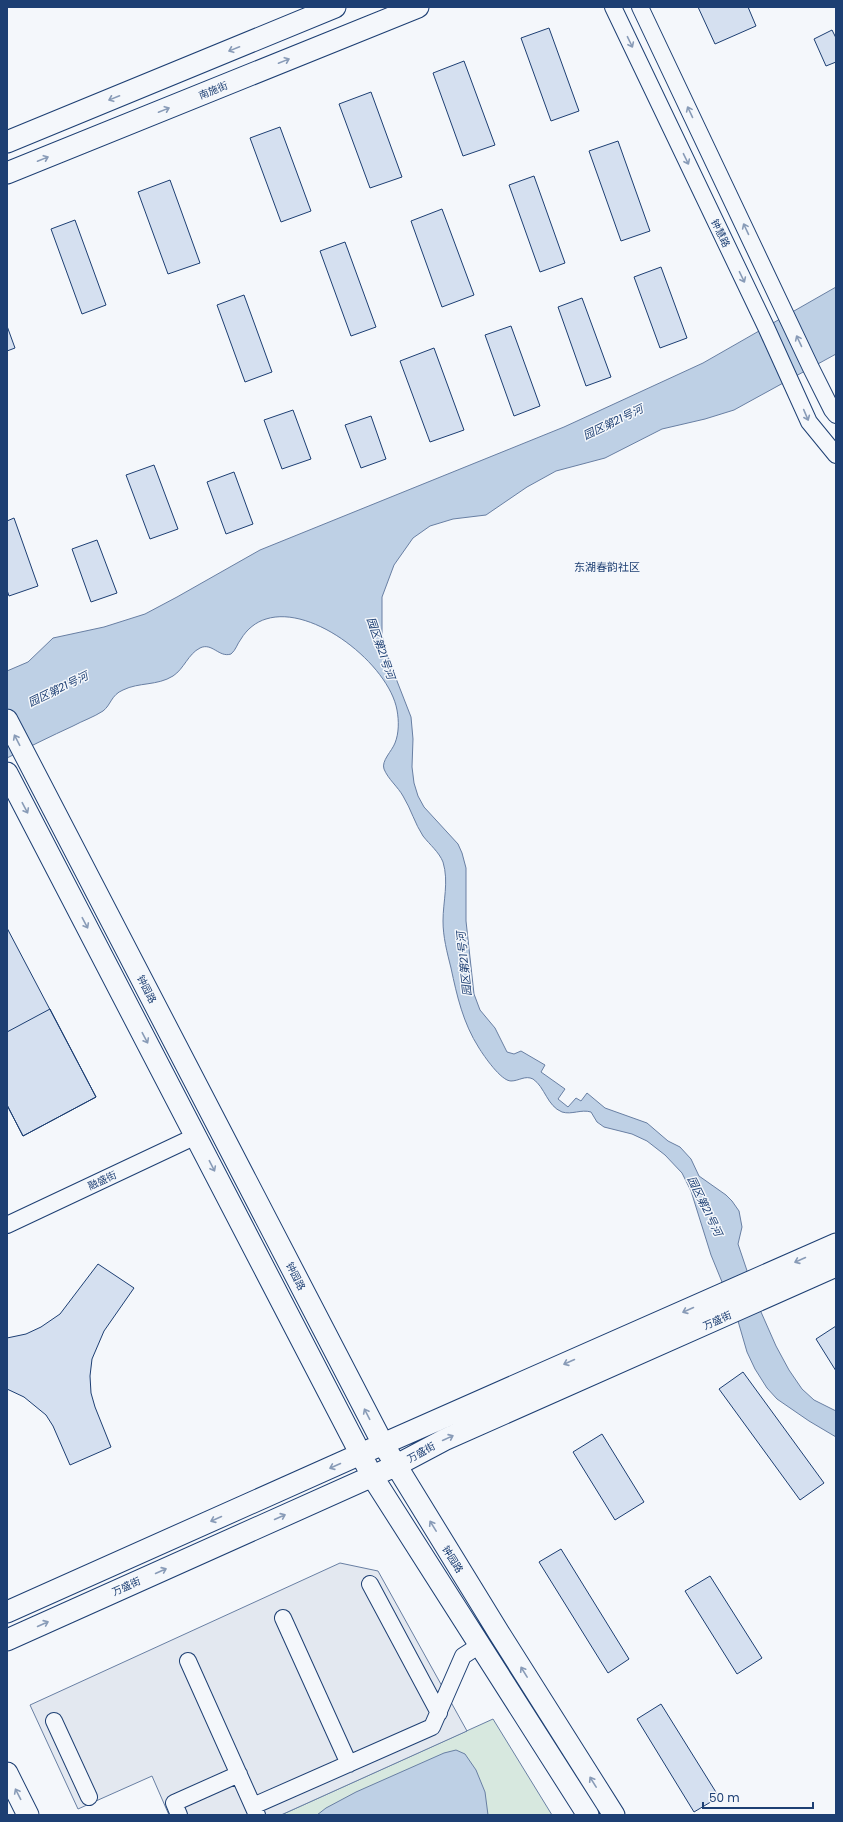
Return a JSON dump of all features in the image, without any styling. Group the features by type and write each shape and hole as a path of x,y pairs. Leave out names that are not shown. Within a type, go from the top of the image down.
{"main road":[{"path":"7,142 335,7"},
{"name":"南施街","path":"7,173 418,7"},
{"name":"钟园路","path":"7,720 383,1444 614,1815"},
{"path":"7,773 372,1476 588,1815"},
{"name":"万盛街","path":"757,1291 836,1244"},
{"name":"万盛街","path":"7,1612 383,1444 757,1291 836,1266"},
{"name":"万盛街","path":"7,1640 396,1466 444,1440 727,1304"},
{"path":"7,1773 28,1815"}],"street":[{"name":"钟慧路","path":"613,7 791,379 809,422 836,455"},
{"path":"640,7 811,368 836,415"},
{"name":"融盛街","path":"7,1225 196,1136"},
{"path":"370,1584 438,1713"},
{"path":"283,1618 349,1764"},
{"path":"188,1661 255,1810 349,1764 432,1727 463,1656 480,1645"},
{"path":"54,1721 88,1797"},
{"path":"179,1815 174,1803 238,1774"}],"shaded area":[{"path":"340,1563 378,1571 467,1731 281,1815 169,1815 152,1776 78,1809 30,1705"},
{"path":"493,1719 552,1815 281,1815"}],"water":[{"name":"园区第21号河","path":"836,287 836,354 734,410 705,419 662,429 605,458 556,471 527,487 486,515 453,519 430,526 413,538 394,565 382,597 382,635 390,663 411,717 413,739 412,767 414,783 418,796 424,807 458,844 466,868 466,921 474,994 480,1010 495,1028 507,1052 514,1054 521,1051 545,1065 541,1072 565,1089 558,1099 568,1107 576,1098 581,1101 587,1093 605,1108 647,1123 668,1141 680,1147 691,1159 699,1176 732,1201 739,1211 742,1227 738,1244 761,1312 776,1346 789,1370 802,1389 814,1400 836,1411 836,1437 777,1399 767,1388 755,1369 747,1352 738,1321 711,1255 691,1191 682,1173 665,1155 647,1141 632,1134 604,1127 597,1122 591,1112 584,1111 566,1113 557,1109 549,1101 537,1082 533,1079 525,1078 511,1081 502,1077 493,1068 473,1039 461,1009 444,933 443,914 446,877 445,869 441,858 423,836 403,796 384,769 384,763 394,746 398,731 397,710 391,693 380,675 364,657 346,642 326,629 305,621 285,617 262,620 243,635 231,654 223,654 208,647 200,648 192,654 180,670 173,676 161,681 123,690 114,697 103,711 7,758 7,671 28,662 53,638 104,627 145,614 260,550 564,427 703,363"},
{"path":"456,1750 465,1754 476,1770 485,1792 488,1815 317,1815 326,1808 356,1792 444,1753"}],"building":[{"path":"698,7 748,7 756,26 715,44"},
{"path":"549,28 579,111 551,121 521,38"},
{"path":"832,30 836,38 836,62 826,66 814,39"},
{"path":"464,61 495,145 463,156 433,73"},
{"path":"371,92 402,177 370,188 339,104"},
{"path":"280,127 311,211 281,222 250,138"},
{"path":"618,141 650,231 621,241 589,151"},
{"path":"534,176 565,263 540,272 509,185"},
{"path":"170,180 200,263 168,274 138,192"},
{"path":"442,209 474,295 442,307 411,221"},
{"path":"75,220 106,305 82,314 51,229"},
{"path":"345,242 376,327 351,336 320,251"},
{"path":"661,267 687,338 660,348 634,277"},
{"path":"244,295 272,372 245,382 217,305"},
{"path":"582,298 611,377 586,386 558,307"},
{"path":"7,326 15,348 7,351"},
{"path":"511,326 540,406 514,416 485,335"},
{"path":"434,348 464,430 430,442 400,361"},
{"path":"293,410 311,459 282,469 264,420"},
{"path":"371,416 386,459 361,468 345,425"},
{"path":"154,465 178,529 150,539 126,475"},
{"path":"234,472 253,524 226,534 207,482"},
{"path":"14,518 38,586 9,596 7,590 7,521"},
{"path":"97,540 117,593 91,602 72,549"},
{"path":"7,928 96,1097 23,1136 7,1105"},
{"path":"50,1009 96,1097 23,1136 7,1105 7,1032"},
{"path":"98,1264 134,1288 104,1331 92,1359 90,1376 91,1393 111,1447 70,1465 53,1426 46,1415 24,1397 7,1389 7,1338 26,1334 41,1327 60,1314"},
{"path":"836,1326 836,1371 816,1339"},
{"path":"743,1372 824,1483 800,1500 719,1389"},
{"path":"602,1434 644,1502 615,1520 573,1452"},
{"path":"561,1549 629,1659 608,1673 539,1562"},
{"path":"710,1576 762,1658 737,1674 685,1591"},
{"path":"661,1704 719,1797 694,1812 637,1719"}],"district":[{"name":"东湖春韵社区","path":"607,567"}]}
